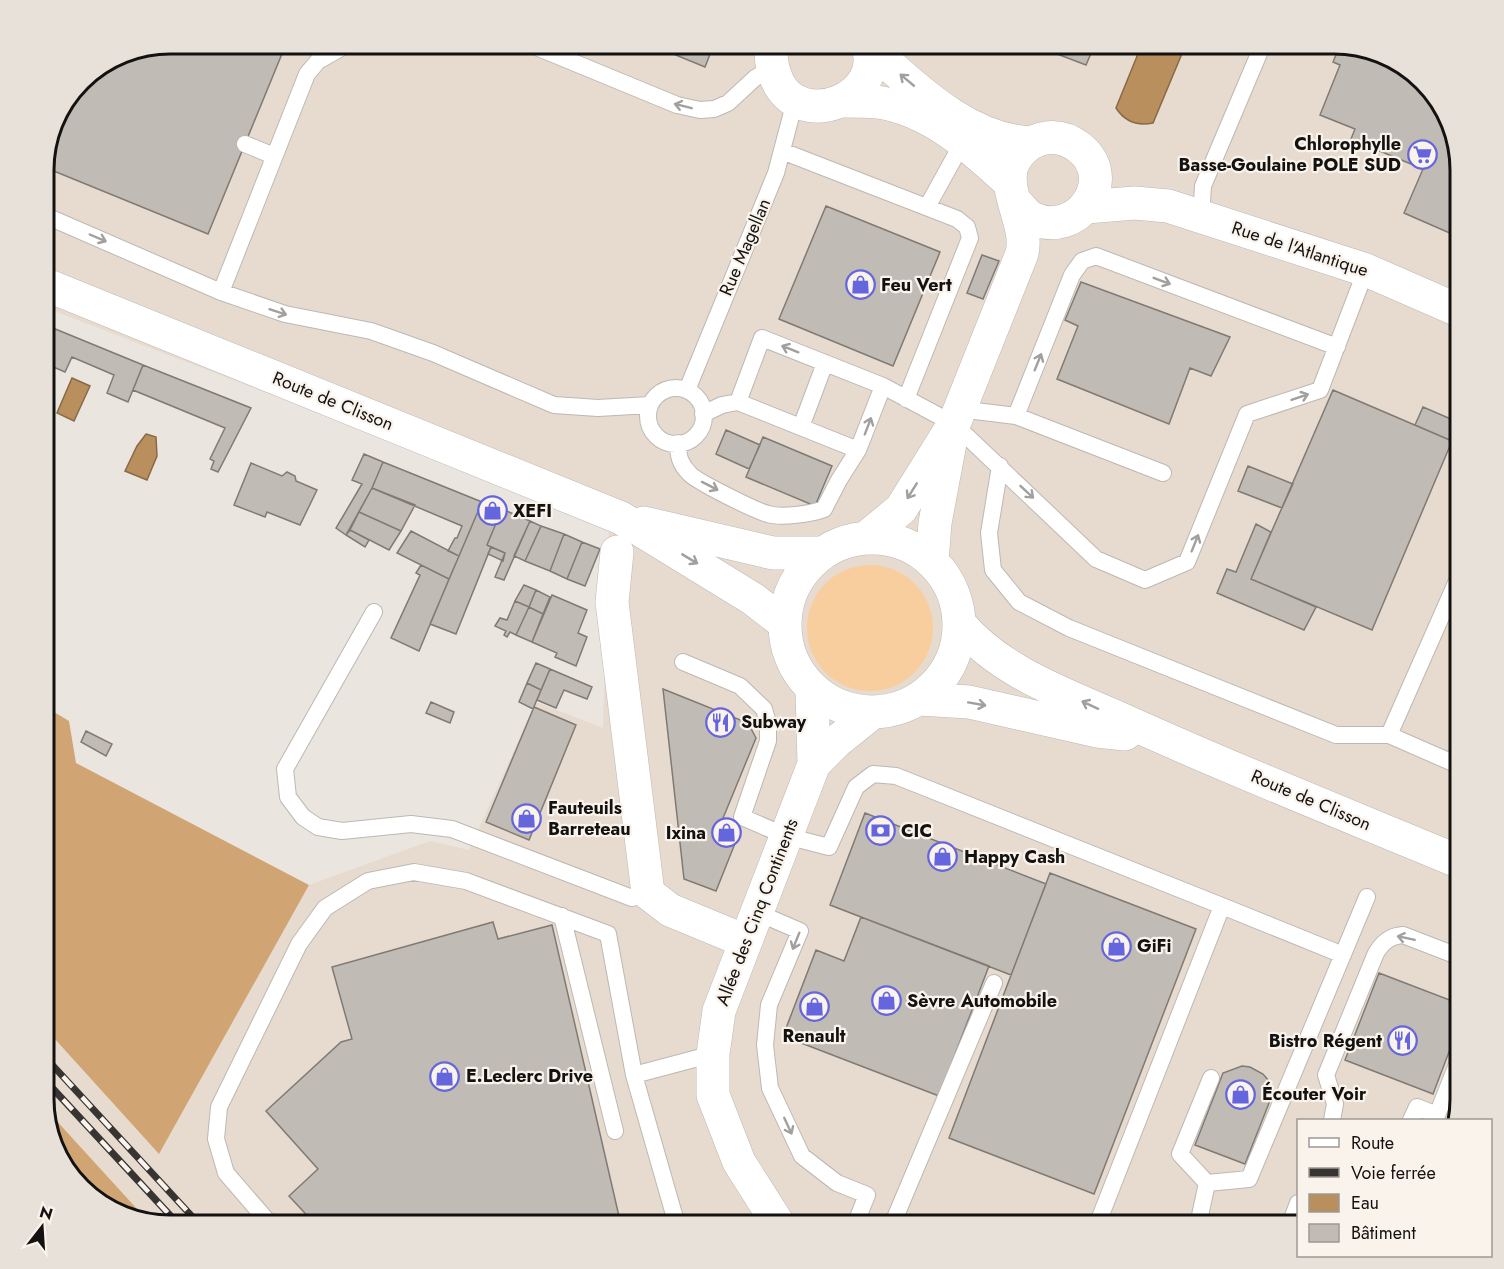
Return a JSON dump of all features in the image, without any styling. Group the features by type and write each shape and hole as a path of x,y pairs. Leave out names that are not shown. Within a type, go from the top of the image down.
{"street":[{"path":"844,100 856,91 865,78 868,54"},
{"path":"878,54 922,92 956,117 985,134 1012,142 1031,143"},
{"path":"772,56 780,87 795,100 819,107 844,100 878,103 911,111 963,142 1012,192 1032,217 1053,223 1080,212"},
{"path":"866,538 901,509 956,416 1024,248 1012,192 1012,166 1020,152 1031,143 1045,138 1059,138 1073,142 1085,152 1092,165 1093,193 1080,212 1024,248"},
{"path":"1094,174 1135,203"},
{"name":"Rue de l'Atlantique","path":"1080,212 1135,203 1168,206 1366,270 1450,306"},
{"name":"Route de Clisson","path":"54,288 621,518 753,599 784,623"},
{"path":"932,562 935,523 956,416"},
{"name":"Route de Clisson","path":"621,518 773,553 822,553"},
{"name":"Route de Clisson","path":"866,538 891,540 913,548 932,562 946,580 956,600 959,622 958,642 952,661 938,682 919,699 888,711 872,713 850,710 829,702 812,689 796,670 787,648 784,623 789,594 803,571 822,553 843,542 866,538"},
{"path":"617,552 612,602 648,893 670,910 750,927"},
{"name":"Route de Clisson","path":"959,622 970,636 1014,669 1162,738 1450,857"},
{"name":"Allée des Cinq Continents","path":"812,689 814,764"},
{"name":"Route de Clisson","path":"919,699 969,702 1097,730 1162,738"},
{"name":"Allée des Cinq Continents","path":"772,1215 739,1162 713,1095 713,1054 719,1011 814,764 836,741 872,713"}],"lane":[{"path":"221,292 307,74 318,61 330,54"},
{"path":"553,54 677,105 700,110 714,109 729,103 755,78 772,56"},
{"path":"1201,216 1203,186 1259,54"},
{"name":"Rue Magellan","path":"687,390 776,173 795,100"},
{"path":"927,207 963,142"},
{"path":"245,144 274,156"},
{"path":"782,151 957,219 967,227 970,238 906,399"},
{"path":"54,219 221,292 285,314 371,331 433,353 554,405 598,408 650,405"},
{"path":"1016,416 1072,275 1082,261 1096,256 1337,347"},
{"path":"956,416 1000,466 1096,559 1145,580 1187,562 1246,414 1320,390 1366,270"},
{"path":"738,402 762,338 884,386 906,399 956,416 1016,416 1162,472"},
{"path":"801,427 825,363"},
{"path":"678,444 678,459 690,475 770,515 812,513 824,509 838,480 858,450 884,386"},
{"path":"669,388 687,390 700,402 703,414 701,428 695,436 678,444 660,439 653,432 648,414 650,405 654,398 669,388"},
{"path":"703,414 722,405 738,402 858,450"},
{"path":"1000,466 989,533 993,570 1019,602 1070,628 1336,735 1389,735 1450,761"},
{"path":"1389,735 1450,599"},
{"path":"374,612 285,770 288,797 303,818 318,827 342,831 411,824 452,829 632,898 648,893"},
{"path":"683,662 740,686 764,709 768,723 768,741 742,817 786,836 828,847 856,787 873,774 896,776 1343,955"},
{"path":"262,1215 226,1173 216,1139 219,1107 299,944 325,908 368,881 414,872 466,881 608,934 634,1075 674,1215"},
{"path":"1207,1183 1249,1179 1367,897"},
{"path":"1101,1215 1222,906"},
{"path":"562,916 615,1131"},
{"path":"750,927 800,931 769,1005 765,1046 770,1088 802,1156 837,1183 867,1195 859,1215"},
{"path":"1332,1119 1335,1104 1326,1075 1376,953 1383,942 1396,935 1403,935 1450,953"},
{"path":"897,1215 994,984"},
{"path":"634,1075 713,1054"},
{"path":"1207,1183 1180,1154 1211,1078"},
{"path":"1411,1119 1417,1107 1437,1115 1450,1084"},
{"path":"1200,1215 1207,1183"}],"shaded area":[{"path":"170,54 1341,54 1357,56 1378,63 1405,78 1426,99 1434,112 1446,140 1450,163 1448,1119 1297,1119 1297,1215 163,1215 138,1210 56,1120 54,1038 159,1154 309,885 430,841 469,850 536,702 603,728 609,525 54,311 54,163 56,147 70,112 83,94 99,78 126,63 147,56"},
{"path":"870,565 894,570 914,584 928,604 933,628 928,652 914,672 894,686 870,691 846,686 826,672 812,652 807,628 812,604 826,584 846,570"},
{"path":"54,712 69,721 76,763 309,885 159,1154 54,1038"},
{"path":"56,1120 138,1210 112,1199 88,1181 66,1150"}],"water":[{"path":"1138,54 1182,54 1153,123 1137,123 1128,120 1116,108"},
{"path":"72,378 90,386 74,421 57,413"},
{"path":"146,434 156,437 157,456 147,480 125,471 137,446"}],"building":[{"path":"170,54 282,54 208,234 54,171 60,133 70,112 88,88 112,70 140,58"},
{"path":"673,54 710,54 705,67"},
{"path":"1057,54 1091,54 1086,65"},
{"name":"Chlorophylle Basse-Goulaine POLE SUD","path":"1336,54 1341,54 1357,56 1378,63 1405,78 1426,99 1441,126 1448,147 1450,233 1404,213 1423,169 1351,139 1355,129 1320,115 1340,65 1333,62"},
{"name":"Feu Vert","path":"826,206 940,252 893,366 779,319"},
{"path":"982,255 999,261 983,299 967,293"},
{"path":"1081,282 1230,337 1211,376 1190,368 1169,424 1057,379 1078,326 1065,320"},
{"path":"54,328 143,365 128,402 107,393 114,375 72,357 65,372 54,367"},
{"path":"143,365 251,408 218,472 211,469 214,461 210,459 225,428 133,390"},
{"path":"1333,390 1450,440 1450,446 1372,630 1251,579"},
{"path":"1423,407 1450,419 1450,440 1415,425"},
{"path":"726,430 760,445 749,469 716,454"},
{"path":"763,437 832,466 815,506 746,477"},
{"path":"364,454 383,462 372,488 346,535 336,528 362,484 352,480"},
{"path":"383,462 482,502 459,556 448,551 462,526 372,488"},
{"path":"251,463 282,476 287,472 295,476 296,481 317,490 300,525 267,512 265,517 234,505"},
{"path":"1248,466 1293,484 1282,508 1238,491"},
{"path":"372,488 415,505 401,531 359,512"},
{"path":"482,502 502,509 487,545 491,547 456,634 430,624"},
{"path":"502,509 530,521 504,580 495,577 505,553 487,545"},
{"path":"359,512 401,531 389,550 350,530"},
{"path":"530,521 541,526 525,561 514,556"},
{"path":"1256,524 1271,532 1251,579 1316,607 1304,630 1217,593 1227,569 1236,572"},
{"path":"541,526 564,534 550,571 525,561"},
{"path":"350,530 369,540 365,547 346,535"},
{"path":"411,531 459,556 449,579 397,553"},
{"path":"564,534 582,542 567,579 550,571"},
{"path":"582,542 600,549 585,586 567,579"},
{"path":"491,547 505,553 503,561 488,554"},
{"path":"421,565 449,579 419,651 391,638 420,575 416,573"},
{"path":"524,585 536,590 529,607 515,601"},
{"path":"536,590 550,597 543,614 529,607"},
{"path":"552,595 587,610 578,633 587,637 576,666 555,657 557,653 532,642"},
{"path":"515,601 529,607 516,635 510,632 507,637 504,635 506,631 495,626 500,618 507,620"},
{"path":"529,607 543,614 532,642 516,635"},
{"path":"536,663 550,669 541,690 527,683"},
{"path":"550,669 592,687 587,699 564,690 556,708 537,700"},
{"path":"527,683 541,690 533,709 519,702"},
{"path":"663,689 748,723 756,738 721,823 740,831 716,891 684,879"},
{"path":"431,702 454,712 450,723 426,713"},
{"path":"534,707 576,725 529,840 486,822"},
{"path":"86,731 112,744 106,756 81,742"},
{"path":"865,813 1046,884 1011,975 830,905"},
{"path":"1050,873 1196,929 1094,1194 949,1138"},
{"name":"Sèvre Automobile","path":"861,917 989,966 939,1096 783,1036 816,950 844,961"},
{"name":"E.Leclerc Drive","path":"493,922 498,939 552,925 619,1215 307,1215 289,1196 318,1169 266,1111 341,1042 352,1039 332,967"},
{"name":"Bistro Régent","path":"1379,973 1450,1000 1450,1049 1433,1094 1345,1060"},
{"path":"1242,1066 1250,1067 1263,1074 1269,1081 1273,1093 1245,1164 1195,1145 1223,1073"}],"railway":[{"path":"54,1067 191,1215"},
{"path":"54,1090 170,1215"}],"place":[{"name":"Chlorophylle Basse-Goulaine POLE SUD","path":"1422,154"},
{"name":"Feu Vert","path":"860,285"},
{"name":"XEFI","path":"492,511"},
{"name":"Subway","path":"720,722"},
{"name":"Fauteuils Barreteau","path":"527,818"},
{"name":"CIC","path":"880,831"},
{"name":"Ixina","path":"727,833"},
{"name":"Happy Cash","path":"943,857"},
{"name":"GiFi","path":"1116,946"},
{"name":"Sèvre Automobile","path":"886,1001"},
{"name":"Renault","path":"814,1007"},
{"name":"Bistro Régent","path":"1403,1041"},
{"name":"E.Leclerc Drive","path":"445,1076"},
{"name":"Écouter Voir","path":"1241,1094"}]}
